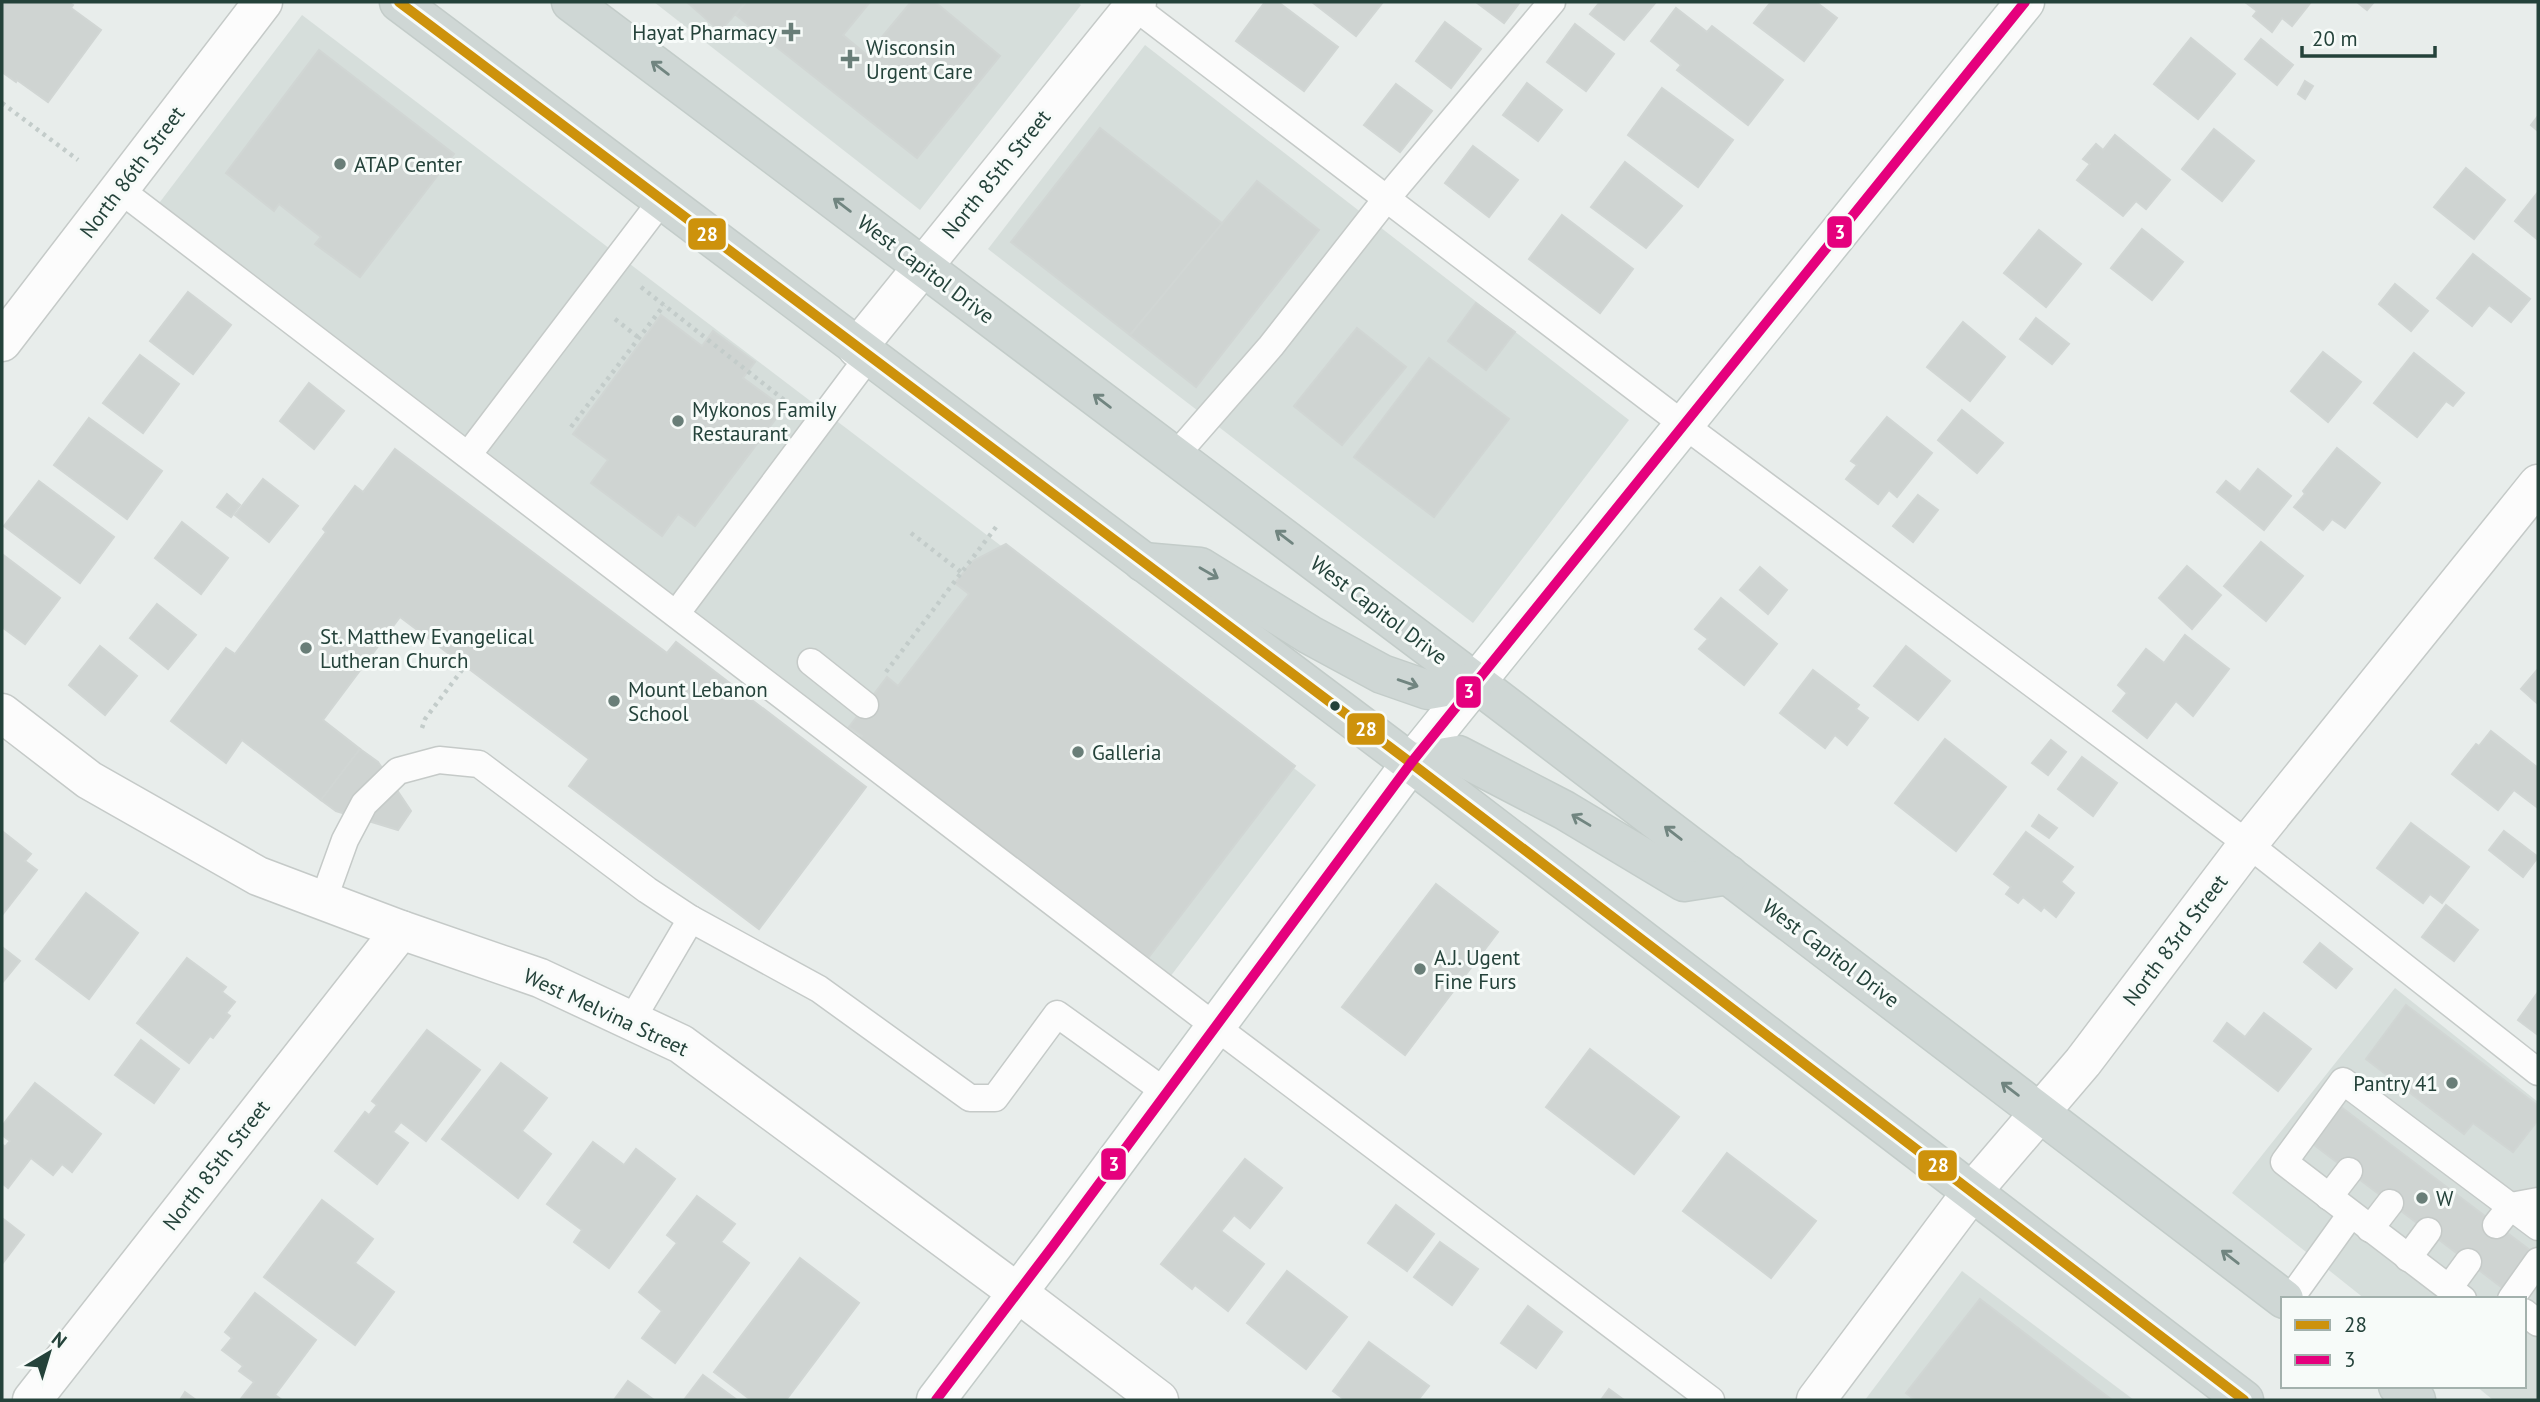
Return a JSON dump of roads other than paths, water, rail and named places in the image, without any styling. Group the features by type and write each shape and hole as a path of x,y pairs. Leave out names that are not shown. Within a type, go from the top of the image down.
{"main road":[{"path":"399,2 1411,763 2244,1400"},
{"name":"West Capitol Drive","path":"571,2 1475,682 2281,1297"},
{"path":"1143,562 1200,567 1310,635 1382,674 1428,690 1475,682"},
{"path":"1411,763 1458,755 1564,810 1684,882 1729,875"},
{"path":"2401,1388 2416,1400"}],"street":[{"path":"936,1400 1411,763 2025,2"},
{"name":"North 85th Street","path":"863,352 922,265 1133,3"},
{"name":"North 86th Street","path":"2,342 119,189 248,10"},
{"name":"North 83rd Street","path":"1816,1400 1971,1193 2042,1112 2248,844 2538,484"},
{"name":"West Melvina Street","path":"2,713 89,780 258,876 401,930 540,978 681,1044 1159,1400"},
{"name":"North 85th Street","path":"32,1400 401,930"}],"lane":[{"path":"1175,456 1271,346 1387,198 1552,2"},
{"path":"1133,3 1684,425 2248,844 2538,1072"},
{"path":"119,189 1216,1027 1710,1400"},
{"path":"468,456 662,200"},
{"path":"676,614 810,436 863,352"},
{"path":"811,663 865,705"},
{"path":"323,901 345,840 364,804 398,771 439,760 479,764 647,890 691,919 819,989 970,1098 995,1098 1057,1014 1167,1093"},
{"path":"631,1021 691,919"},
{"path":"2468,1262 2444,1292 2408,1258 2284,1162 2343,1081 2383,1126 2503,1216 2538,1227"},
{"path":"2329,1197 2349,1171"},
{"path":"2503,1216 2538,1201"},
{"path":"2292,1297 2361,1222 2390,1203"},
{"path":"2408,1258 2428,1231"},
{"path":"2512,1297 2538,1261"}],"place":[{"name":"Hayat Pharmacy","path":"791,32"},
{"name":"Wisconsin Urgent Care","path":"850,59"},
{"name":"ATAP Center","path":"340,164"},
{"name":"Mykonos Family Restaurant","path":"678,421"},
{"name":"St. Matthew Evangelical Lutheran Church","path":"306,648"},
{"name":"Mount Lebanon School","path":"614,701"},
{"name":"Galleria","path":"1078,752"},
{"name":"A.J. Ugent Fine Furs","path":"1420,969"},
{"name":"Pantry 41","path":"2452,1083"},
{"name":"W","path":"2422,1198"}]}
